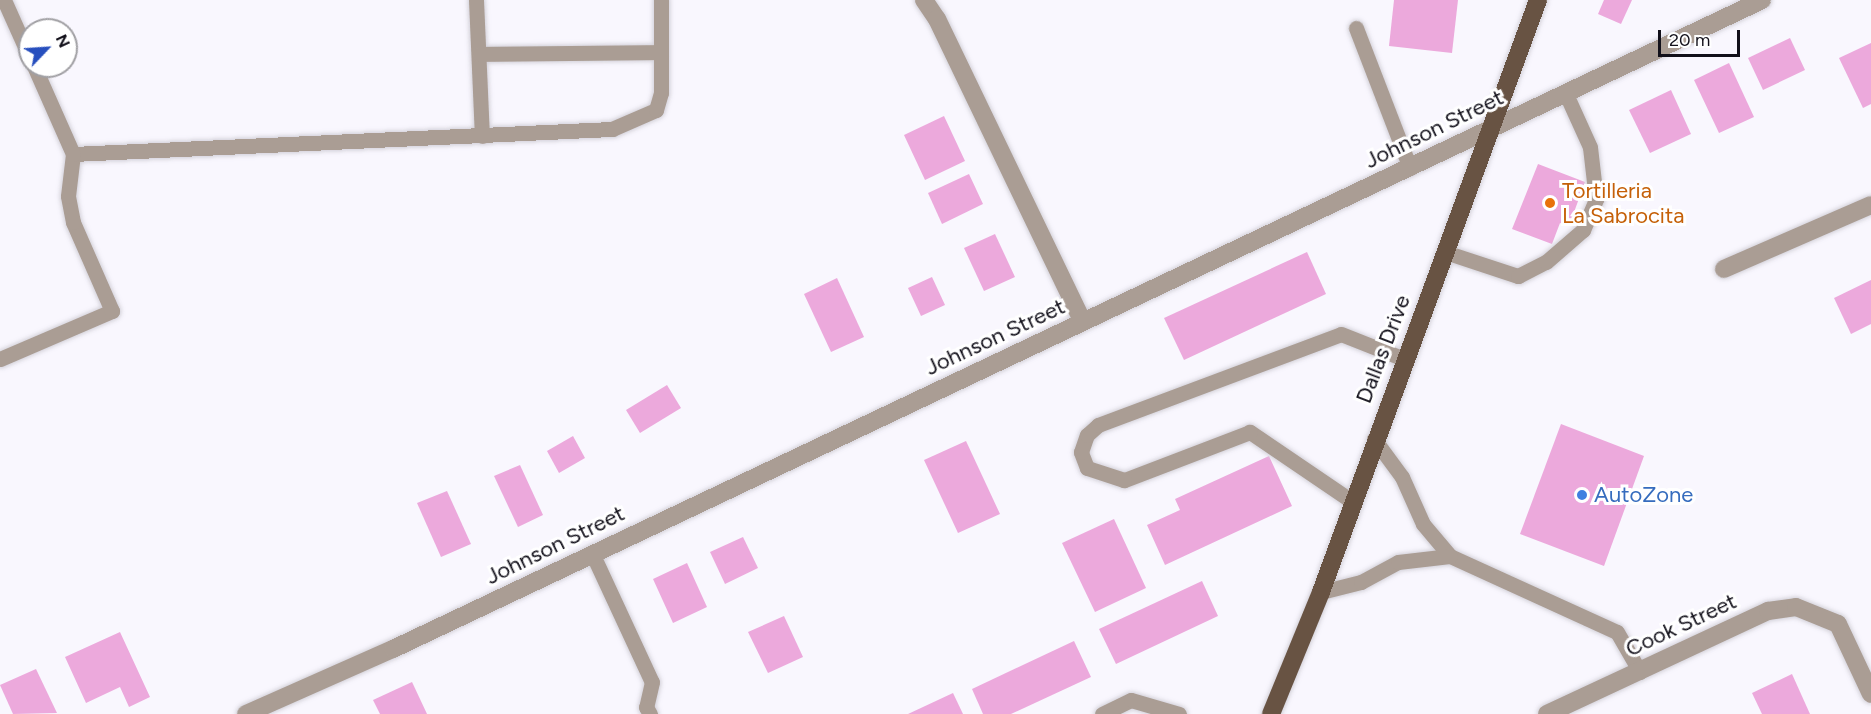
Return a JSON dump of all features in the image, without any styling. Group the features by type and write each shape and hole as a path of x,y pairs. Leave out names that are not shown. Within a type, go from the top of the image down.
{"main road":[{"name":"Dallas Drive","path":"1271,714 1321,592 1374,439 1538,0"}],"street":[{"path":"924,0 938,18 1083,322"},
{"name":"Johnson Street","path":"246,714 271,709 592,553 1762,0"},
{"path":"1724,269 1871,205"},
{"name":"Cook Street","path":"1547,714 1768,611 1796,607 1838,624 1871,694"}],"lane":[{"path":"4,0 18,31"},
{"path":"476,0 482,136"},
{"path":"74,154 612,129 642,119 656,110 659,101 661,0"},
{"path":"1356,28 1410,168"},
{"path":"478,54 661,52"},
{"path":"0,359 112,311 73,222 68,196 74,154 39,78"},
{"path":"1445,252 1518,276 1546,262 1583,230 1596,199 1594,178 1590,147 1566,94"},
{"path":"1353,502 1250,432 1124,480 1087,468 1081,452 1087,435 1098,425 1341,334 1404,359"},
{"path":"1374,439 1402,477 1423,524 1450,556 1617,632 1640,672"},
{"path":"592,553 652,682 646,706 650,714"},
{"path":"1321,592 1361,582 1398,562 1450,556"},
{"path":"1102,714 1131,700 1179,714"}],"building":[{"path":"1394,0 1458,0 1452,53 1389,46"},
{"path":"1604,0 1632,0 1621,24 1598,14"},
{"path":"1790,38 1805,70 1763,90 1748,58"},
{"path":"1871,43 1871,104 1863,108 1839,58"},
{"path":"1729,63 1754,117 1719,133 1694,80"},
{"path":"1671,90 1691,134 1650,153 1629,110"},
{"path":"944,116 965,161 925,180 904,135"},
{"name":"Tortilleria La Sabrocita","path":"1538,164 1585,182 1569,226 1560,223 1552,244 1512,229"},
{"path":"969,174 983,204 942,224 928,193"},
{"path":"995,234 1015,277 984,291 964,248"},
{"path":"1307,252 1326,294 1184,360 1164,318"},
{"path":"932,277 945,305 921,316 908,288"},
{"path":"837,278 864,337 831,352 804,294"},
{"path":"1871,280 1871,324 1851,334 1834,298"},
{"path":"667,385 681,408 640,433 626,410"},
{"name":"AutoZone","path":"1561,424 1644,456 1604,566 1520,534"},
{"path":"573,436 585,458 559,473 547,451"},
{"path":"966,441 1000,514 958,533 924,460"},
{"path":"1269,456 1292,506 1165,565 1147,525 1180,510 1175,499"},
{"path":"520,465 543,515 518,527 494,476"},
{"path":"447,491 471,544 441,557 417,503"},
{"path":"1114,519 1146,588 1095,612 1062,543"},
{"path":"743,537 758,568 725,584 710,552"},
{"path":"687,563 707,607 673,623 653,579"},
{"path":"1202,581 1218,616 1116,664 1099,629"},
{"path":"784,616 803,657 768,673 748,632"},
{"path":"120,632 150,697 129,707 120,687 86,703 65,657"},
{"path":"1074,641 1091,677 1011,714 983,714 972,689"},
{"path":"36,669 57,713 13,714 0,685"},
{"path":"1792,674 1810,714 1762,714 1752,693"},
{"path":"412,682 427,714 380,714 373,700"},
{"path":"953,693 963,714 908,714"}],"place":[{"name":"Tortilleria La Sabrocita","path":"1550,203"},
{"name":"AutoZone","path":"1582,495"}]}
